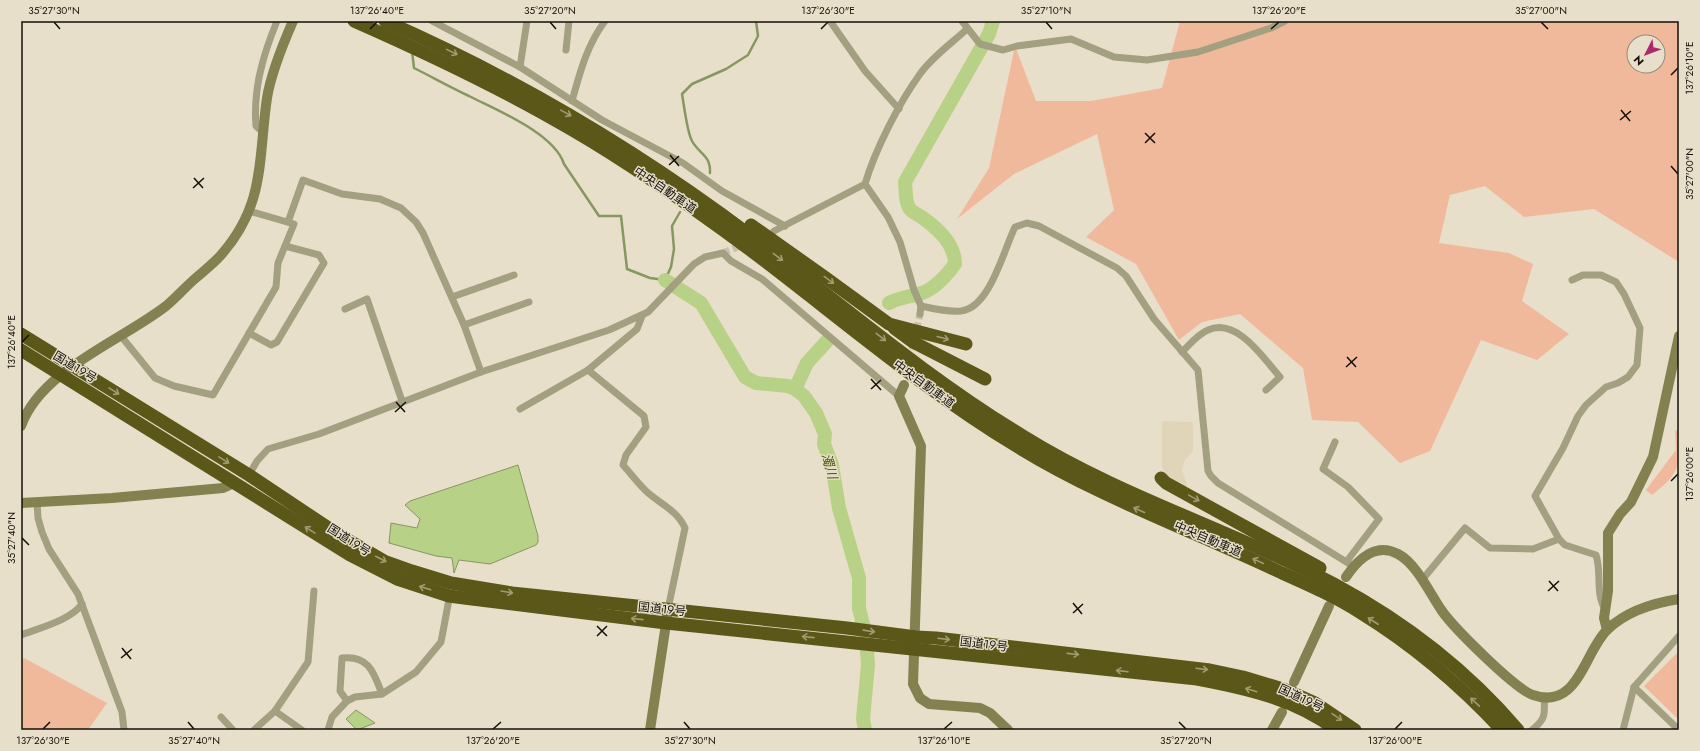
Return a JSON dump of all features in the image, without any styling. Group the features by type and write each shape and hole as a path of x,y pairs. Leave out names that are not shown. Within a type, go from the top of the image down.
{"highway":[{"name":"中央自動車道","path":"354,21 401,41 522,102 576,132 637,171 749,249 926,386 973,419 1021,449 1066,475 1116,500 1243,554 1328,594 1361,613 1401,639 1443,672 1483,709 1502,730"},
{"name":"中央自動車道","path":"390,23 417,35 527,91 581,121 643,161 748,234 933,377 1026,439 1120,488 1282,559 1334,584 1366,602 1411,632 1448,661 1481,691 1518,730"},
{"path":"643,161 685,182 736,216 826,278 913,342 985,379"},
{"path":"889,324 966,344"},
{"name":"国道19号","path":"21,334 249,475 339,535 384,561 452,583 554,598 668,609 847,635 1197,679 1245,688 1278,699 1336,730"},
{"name":"国道19号","path":"21,350 364,563 397,579 449,596 666,623 847,635"},
{"path":"1161,478 1166,483 1374,598 1448,650 1469,670 1481,691"},
{"name":"国道19号","path":"915,643 936,638 1210,670 1264,682 1286,690 1315,703 1355,730"}],"street":[{"path":"264,133 259,131 256,126 256,91 267,47 277,21"},
{"path":"21,426 35,401 61,376 166,306 221,255 243,225 259,179 267,97 284,42 293,21"},
{"path":"432,21 520,67 626,134 683,163 708,181 785,226"},
{"path":"520,67 527,21"},
{"path":"566,50 570,21"},
{"path":"572,101 585,55 595,34 605,21"},
{"path":"830,21 865,71 899,109"},
{"path":"962,21 980,44 1003,50 1017,46 1071,39 1114,57 1147,60 1198,52 1271,28 1285,21"},
{"path":"774,231 865,184 870,168 899,109 921,73 967,29"},
{"path":"288,222 303,180 342,194 380,198 401,208 416,222 423,234 464,324 481,372"},
{"path":"865,184 888,217 900,242 914,290 921,306 920,314"},
{"path":"121,336 155,378 174,386 213,394 276,287 278,263 294,224 249,211"},
{"path":"921,306 943,310 963,311 980,301 1001,263 1015,227 1027,223 1039,226 1122,272 1154,319 1195,365 1200,378 1208,471 1211,476 1218,483 1350,564"},
{"path":"249,333 270,345 276,342 324,263 319,254 285,246"},
{"path":"249,475 257,460 268,449 319,434 481,372 609,330 642,316 648,312 677,280 694,264 704,257 724,253 731,262 762,279 883,384 899,396 921,446 913,684 920,698 929,704 980,708 990,713 1008,730"},
{"path":"1572,280 1583,275 1601,275 1616,282 1624,294 1640,328 1637,365 1628,377 1618,383 1606,387 1586,405 1578,416 1563,448 1534,496 1559,539 1565,545 1596,555 1599,564 1600,602 1605,609"},
{"path":"452,297 514,276"},
{"path":"345,309 367,299 402,401"},
{"path":"464,324 529,302"},
{"path":"520,409 588,370 637,329 642,316"},
{"path":"1182,352 1201,334 1208,330 1217,327 1235,330 1244,336 1280,377 1266,390"},
{"path":"1607,630 1604,618 1608,591 1608,533 1620,514 1631,502 1653,457 1679,336"},
{"path":"588,370 644,416 646,427 626,455 623,465 648,492 668,506 681,520 685,528 668,609 650,730"},
{"path":"899,396 904,385"},
{"path":"1335,442 1323,469 1348,487 1379,519 1350,564 1346,577"},
{"path":"21,503 112,498 215,489 234,483"},
{"path":"37,502 38,518 47,543 78,594 82,604 122,712 124,730"},
{"path":"1422,580 1466,528 1490,548 1533,550 1559,539"},
{"path":"1350,564 1367,554 1388,550 1405,558 1422,580 1441,610 1464,637 1520,687 1533,695 1544,697 1558,695 1573,686 1607,630 1630,613 1663,601 1679,599"},
{"path":"328,730 332,717 347,701 355,697 382,694 416,672 441,642 452,583"},
{"path":"254,730 275,710 308,662 314,591"},
{"path":"21,635 70,615 78,610 82,604"},
{"path":"1294,682 1329,606"},
{"path":"1623,730 1634,687 1670,644 1679,636"},
{"path":"347,701 340,691 342,658 353,657 369,665 382,694"},
{"path":"1634,687 1679,730"},
{"path":"1532,730 1542,722 1545,711 1544,697"},
{"path":"275,710 302,730"},
{"path":"1272,730 1282,712"},
{"path":"221,716 233,730"}],"shaded area":[{"path":"1180,21 1679,21 1679,262 1594,209 1524,217 1485,186 1450,195 1439,243 1509,253 1533,264 1522,301 1569,334 1537,360 1481,340 1430,451 1400,463 1358,422 1312,420 1303,368 1240,314 1202,322 1179,340 1136,264 1086,237 1114,210 1097,134 1014,174 957,219 989,168 1015,46 1036,101 1091,101 1162,88"},
{"path":"1162,421 1193,422 1193,451 1185,460 1182,470 1187,485 1186,490 1166,476 1162,467"},
{"path":"1679,429 1679,459 1677,466 1669,480 1652,495 1646,490 1676,450 1675,431"},
{"path":"518,465 538,536 538,542 536,545 490,564 459,560 454,573 452,558 436,556 389,543 391,523 417,528 420,519 405,505 410,501"},
{"path":"1679,651 1679,720 1644,686"},
{"path":"24,658 107,703 88,730 21,730 21,662"},
{"path":"356,710 375,723 357,730 346,719"}],"waterway":[{"path":"710,173 707,158 690,137 682,94 692,84 726,69 748,55 758,36 756,21"},
{"path":"889,303 897,299 927,291 940,281 955,264 952,250 945,238 940,232 913,212 908,206 906,200 905,182 989,34 993,21"},
{"path":"412,51 414,68 508,115 549,142 558,153 599,216 621,216 627,269 650,278 665,280 671,267 674,249 672,226 680,212"},
{"name":"濁川","path":"665,280 701,303 745,377 756,383 788,386 795,389 804,396 816,413 825,434 824,444 832,465 839,508 859,578 859,608 866,637 868,665 863,719 865,730"},
{"path":"795,389 807,363 827,341"}],"tunnel":[{"path":"723,253 745,244"},
{"path":"910,360 920,314"}]}
